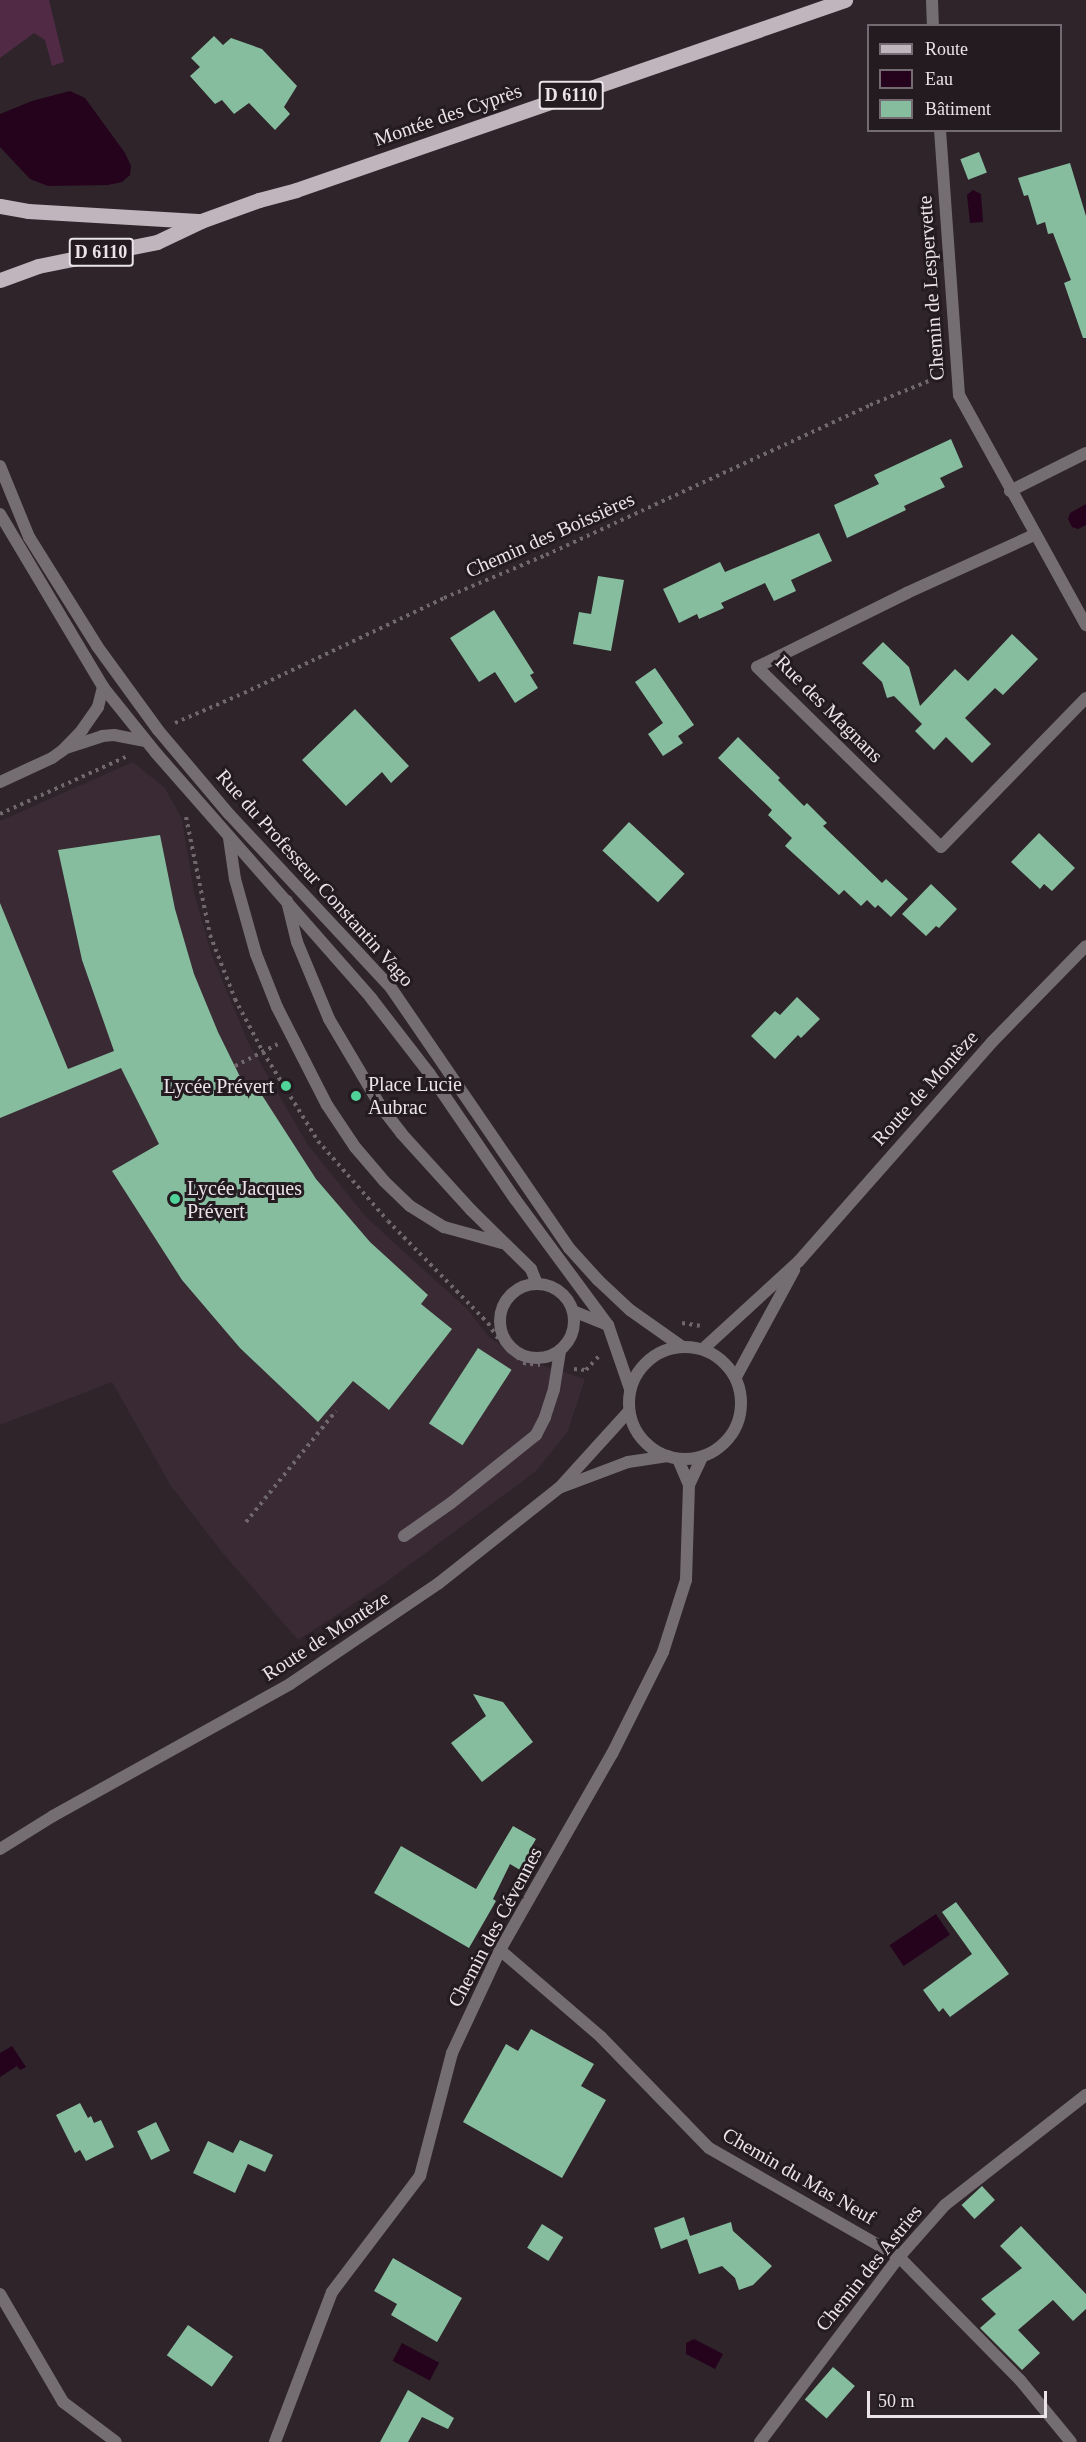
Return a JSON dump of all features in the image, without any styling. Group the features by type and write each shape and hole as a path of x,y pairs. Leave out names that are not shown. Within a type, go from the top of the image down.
{"main road":[{"name":"Montée des Cyprès","path":"0,280 38,266 157,242 201,222 845,0"},
{"name":"Montée des Cyprès","path":"0,206 28,211 201,222"}],"street":[{"path":"932,0 933,24"},
{"name":"Chemin de Lespervette","path":"940,132 958,395 1086,625"},
{"path":"1010,491 1086,453"},
{"name":"Rue du Professeur Constantin Vago","path":"0,466 29,537 97,646 158,730 229,814 391,988 569,1248 597,1280 630,1310 681,1346"},
{"name":"Rue du Professeur Constantin Vago","path":"0,514 103,687 145,741 371,998 429,1073 515,1199 608,1325 630,1389"},
{"name":"Rue des Magnans","path":"1034,535 907,593 757,667 941,847 1086,698"},
{"path":"0,782 52,758 63,750 82,730 98,707 103,687"},
{"path":"63,750 102,736 114,735 145,741"},
{"path":"229,838 235,879 256,954 277,1007 327,1105 355,1147 410,1206 444,1227 502,1243"},
{"path":"287,901 297,942 308,971 329,1019 358,1071 401,1134 502,1243 531,1269 537,1284"},
{"name":"Route de Montèze","path":"703,1349 799,1261 992,1042 1086,946"},
{"name":"Route de Montèze","path":"736,1377 799,1261"},
{"path":"561,1350 549,1356 530,1357 513,1349 505,1339 501,1314 505,1302 513,1292 524,1286 537,1284 560,1291 573,1311 608,1325"},
{"path":"404,1536 451,1503 536,1435 545,1417 554,1389 561,1350 572,1332 573,1311"},
{"path":"681,1346 703,1349 728,1365 736,1377 742,1396 741,1416 733,1434 720,1448 702,1457 673,1458 654,1450 633,1426 629,1411 630,1389 637,1372 649,1359 664,1350 681,1346"},
{"path":"559,1488 629,1411"},
{"name":"Chemin des Cévennes","path":"275,2442 332,2292 420,2176 452,2053 500,1950 612,1754 663,1652 686,1580 689,1485 702,1457"},
{"name":"Route de Montèze","path":"0,1849 53,1816 290,1684 439,1583 559,1488 628,1462 673,1458"},
{"name":"Chemin des Cévennes","path":"673,1458 689,1485"},
{"name":"Chemin du Mas Neuf","path":"500,1950 601,2037 710,2148 899,2257 1020,2380 1071,2442"},
{"name":"Chemin des Astries","path":"760,2442 899,2257 945,2205 1086,2095"},
{"path":"0,2294 63,2402 116,2442"}],"path":[{"name":"Chemin des Boissières","path":"158,730 244,693 444,598 546,555 870,405 956,372"},
{"path":"0,814 135,753"},
{"path":"246,1522 336,1411"}],"shaded area":[{"path":"0,0 49,0 64,62 52,66 45,40 34,33 0,58"},
{"name":"Lycée Jacques Prévert","path":"133,762 165,788 182,819 194,892 211,953 248,1042 308,1145 366,1217 468,1310 489,1337 523,1359 585,1379 567,1433 535,1472 385,1583 298,1640 221,1551 171,1486 112,1382 0,1425 0,821"}],"water":[{"path":"70,91 85,98 125,153 131,166 130,175 122,182 108,185 48,186 30,179 0,147 0,114 32,101"},
{"path":"973,190 981,194 983,222 970,223 967,195"},
{"path":"1086,504 1086,525 1078,529 1072,527 1068,519 1070,513"},
{"path":"936,1914 950,1935 904,1966 890,1945"},
{"path":"12,2046 26,2067 20,2070 17,2066 0,2077 0,2053"},
{"path":"694,2339 723,2354 715,2369 686,2354 686,2343"},
{"path":"402,2343 439,2363 430,2380 393,2361"}],"building":[{"path":"214,36 223,45 231,38 262,49 297,86 284,107 290,114 275,130 249,103 234,114 222,100 215,104 190,76 200,67 191,58"},
{"path":"979,152 987,173 968,180 960,159"},
{"path":"1070,163 1086,216 1086,338 1083,338 1064,283 1071,280 1053,233 1048,234 1045,222 1037,225 1028,195 1024,196 1018,178"},
{"path":"951,439 963,467 940,478 945,487 904,506 906,510 847,538 834,505 879,484 874,475"},
{"path":"819,533 832,561 791,580 796,591 774,601 765,583 721,603 724,608 699,619 697,614 679,623 663,589 720,562 725,572"},
{"path":"598,576 624,580 611,651 573,644 579,612 591,614"},
{"path":"494,610 534,673 530,675 538,688 515,703 495,672 479,682 450,638"},
{"path":"1012,634 1038,659 1003,695 995,688 965,718 991,744 972,763 946,737 934,750 915,731 922,724 894,696 887,698 882,682 862,663 883,642 909,667 920,706 955,669 968,681"},
{"path":"655,668 694,725 678,736 683,743 663,756 648,734 663,723 635,682"},
{"path":"355,709 409,766 391,783 382,772 346,806 302,760"},
{"path":"738,737 780,778 778,780 804,806 807,803 827,823 823,826 882,883 886,879 908,899 891,917 878,905 875,908 867,900 861,906 844,890 839,895 785,846 792,838 768,815 772,810 718,758"},
{"path":"629,822 685,874 658,902 602,851"},
{"path":"1039,833 1075,868 1052,891 1044,884 1040,889 1011,862"},
{"path":"160,835 175,909 194,974 218,1032 249,1095 258,1089 316,1179 370,1242 428,1295 421,1304 452,1329 389,1410 353,1381 318,1422 240,1348 182,1280 112,1171 159,1144 121,1068 0,1118 0,903 68,1069 114,1051 82,960 58,850"},
{"path":"931,884 957,909 939,928 936,926 926,936 902,914"},
{"path":"797,997 820,1019 801,1038 798,1035 775,1059 751,1036 775,1011 780,1015"},
{"path":"478,1348 512,1370 463,1445 429,1423"},
{"path":"473,1694 503,1702 533,1742 482,1782 451,1743 486,1716"},
{"path":"513,1826 536,1839 532,1846 538,1850 525,1873 510,1864 493,1899 496,1901 469,1948 374,1893 401,1846 476,1889"},
{"path":"956,1902 1009,1974 950,2017 943,2008 939,2012 923,1990 972,1954 942,1912"},
{"path":"531,2029 594,2064 581,2086 606,2100 562,2178 463,2122 506,2044 518,2051"},
{"path":"80,2103 88,2118 91,2116 94,2123 101,2120 114,2147 86,2161 80,2150 75,2153 56,2115"},
{"path":"156,2122 170,2151 151,2160 137,2131"},
{"path":"240,2140 273,2155 265,2172 248,2164 235,2193 193,2173 208,2141 233,2153"},
{"path":"982,2186 995,2200 974,2219 962,2205"},
{"path":"684,2217 690,2236 731,2222 733,2231 772,2266 753,2285 739,2290 735,2278 722,2266 699,2274 687,2239 661,2249 654,2228"},
{"path":"542,2224 563,2237 548,2261 527,2248"},
{"path":"1021,2226 1086,2294 1086,2309 1073,2321 1053,2300 1018,2330 1040,2353 1022,2370 980,2328 996,2314 981,2299 1022,2268 1000,2246"},
{"path":"393,2258 462,2298 437,2342 391,2315 397,2304 374,2291"},
{"path":"188,2325 233,2357 212,2387 167,2355"},
{"path":"833,2367 855,2386 827,2418 805,2399"},
{"path":"408,2390 454,2418 448,2429 422,2417 408,2442 380,2442"}],"place":[{"name":"Lycée Prévert","path":"286,1086"},
{"name":"Place Lucie Aubrac","path":"356,1096"},
{"name":"Lycée Jacques Prévert","path":"175,1199"}]}
